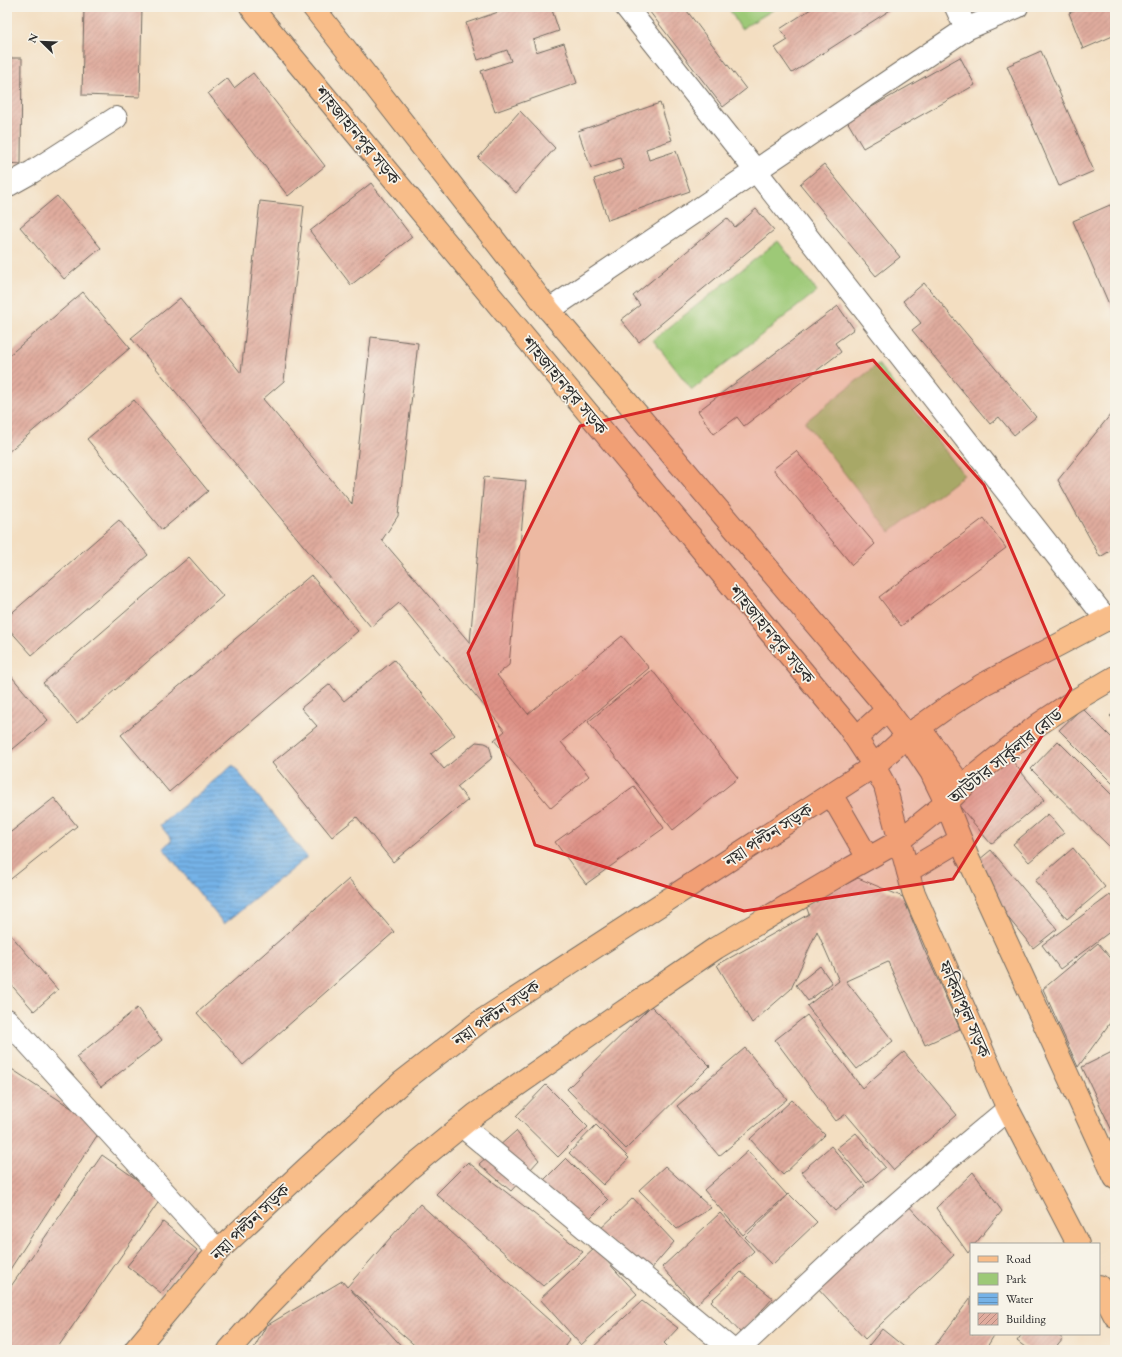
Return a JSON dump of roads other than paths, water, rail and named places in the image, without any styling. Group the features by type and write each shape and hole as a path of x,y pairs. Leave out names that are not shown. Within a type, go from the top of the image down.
{"main road":[{"name":"শাহজাহানপুর সড়ক","path":"251,7 848,726 874,766"},
{"name":"শাহজাহানপুর সড়ক","path":"313,7 549,310 887,710 913,732"},
{"path":"913,732 946,708 982,685 1111,618"},
{"name":"আউটার সার্কুলার রোড","path":"899,841 946,803 962,787 1002,753 1039,724 1115,677"},
{"path":"856,738 887,710"},
{"path":"913,732 962,787"},
{"path":"913,732 946,803 960,840 1115,1178"},
{"name":"নয়া পল্টন সড়ক","path":"135,1350 218,1251 402,1082 478,1023 874,766 913,732"},
{"name":"ফকিরাপুল সড়ক","path":"874,766 885,786 913,891 1008,1108 1077,1243"},
{"path":"831,794 868,858"},
{"path":"908,871 960,840"},
{"path":"229,1350 265,1309 331,1242 409,1169 476,1114 716,948 899,841"},
{"path":"1100,1288 1115,1316"}],"street":[{"path":"626,7 1111,618"},
{"path":"956,7 966,29"},
{"path":"549,310 966,29 1017,7"},
{"path":"7,186 32,172 116,118"},
{"path":"7,1020 218,1251"},
{"path":"738,1350 852,1243 948,1158 1008,1108"},
{"path":"462,1126 732,1350"}],"water":[{"path":"233,765 307,857 224,924 163,848 172,840 160,825"}]}
